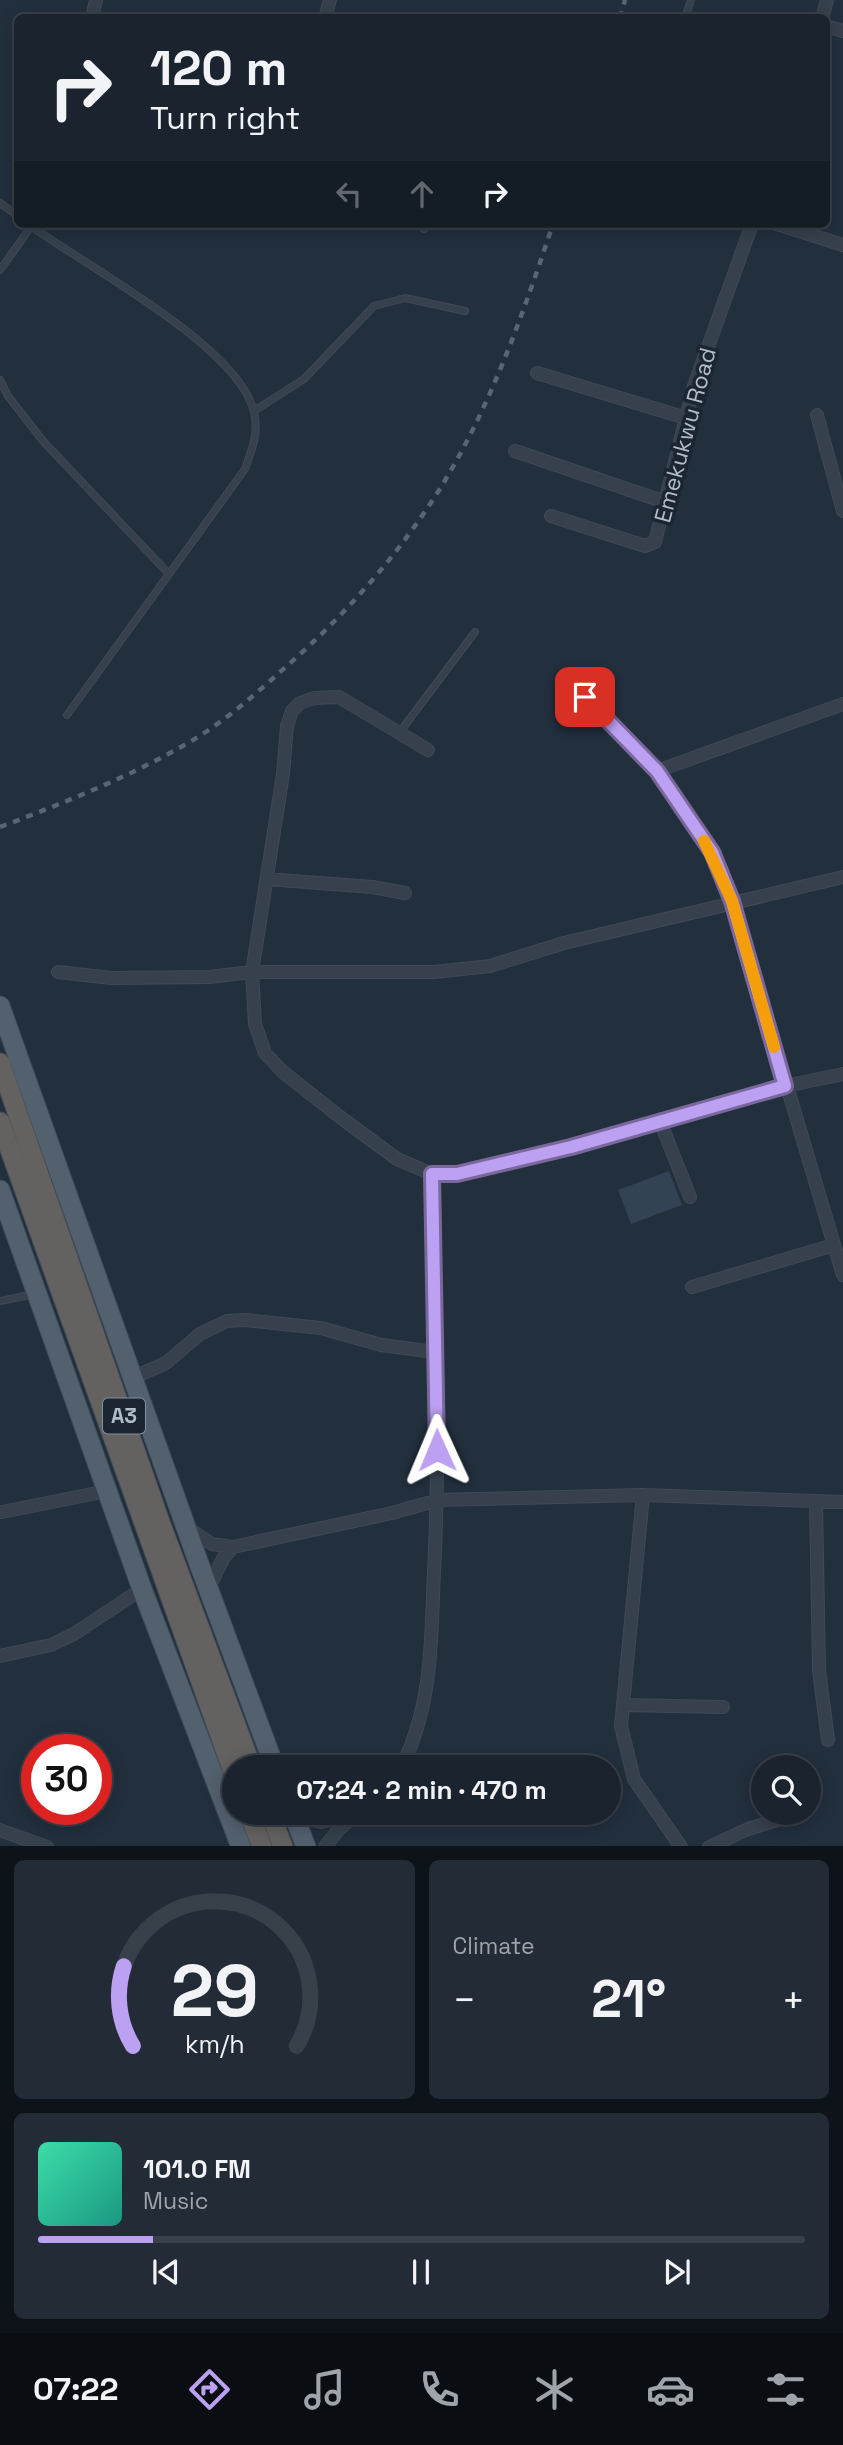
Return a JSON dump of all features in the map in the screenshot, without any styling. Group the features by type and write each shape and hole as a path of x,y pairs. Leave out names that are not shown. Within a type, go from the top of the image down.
{"highway":[{"name":"A3","path":"0,1063 168,1544 247,1755"},
{"name":"A3","path":"0,1122 227,1755"},
{"path":"254,1825 262,1846"},
{"path":"275,1825 283,1846"}],"main road":[{"path":"0,1006 208,1589 270,1755"},
{"path":"0,1190 142,1588 241,1846"},
{"path":"297,1825 306,1846"}],"street":[{"name":"Emekukwu Road","path":"551,516 645,546 655,542 694,386 751,228"},
{"path":"790,228 843,245"},
{"path":"537,373 686,418"},
{"path":"817,415 843,511"},
{"path":"514,451 665,502"},
{"path":"567,679 657,771 712,852 732,901 843,1275"},
{"path":"428,750 339,697 314,698 300,703 292,711 287,726 283,774 252,972 255,1024 265,1052 283,1072 397,1159 432,1174 457,1174 785,1086 843,1073"},
{"path":"657,771 843,704"},
{"path":"58,972 111,978 209,977 252,972 434,972 490,965 564,943 732,901 843,877"},
{"path":"267,879 338,887 372,887 405,893"},
{"path":"660,1121 690,1198"},
{"path":"408,1755 414,1743 431,1667 438,1500 432,1174"},
{"path":"692,1287 834,1245"},
{"path":"134,1377 166,1363 200,1334 228,1321 245,1320 321,1328 381,1345 435,1352"},
{"path":"2,1511 107,1491"},
{"path":"643,1495 621,1726 634,1779 681,1846"},
{"path":"186,1526 212,1544 233,1547 392,1513 438,1500 643,1495 843,1502"},
{"path":"816,1501 819,1670 828,1740"},
{"path":"208,1589 224,1557 233,1547"},
{"path":"0,1656 51,1645 74,1634 142,1588"},
{"path":"622,1705 723,1707"},
{"path":"325,1846 344,1825"},
{"path":"709,1846 761,1825"},
{"path":"0,1830 47,1846"}],"lane":[{"path":"0,270 29,228"},
{"path":"35,228 196,337 240,383 254,411 256,440 245,469 67,715"},
{"path":"254,411 304,379 374,306 405,298 465,311"},
{"path":"0,380 43,441 169,574"},
{"path":"399,733 475,632"},
{"path":"0,1301 37,1294"}],"building":[{"path":"669,1171 682,1205 631,1224 618,1190"}],"railway":[{"path":"621,14 625,0"},
{"path":"0,827 123,777 206,732 266,684 352,603 408,535 459,456 504,359 552,228"}],"slow traffic":[{"path":"704,841 712,852 732,901 774,1047"}],"route":[{"path":"437,1450 432,1174 457,1174 571,1147 785,1086 732,901 712,852 657,771 585,697"}]}
